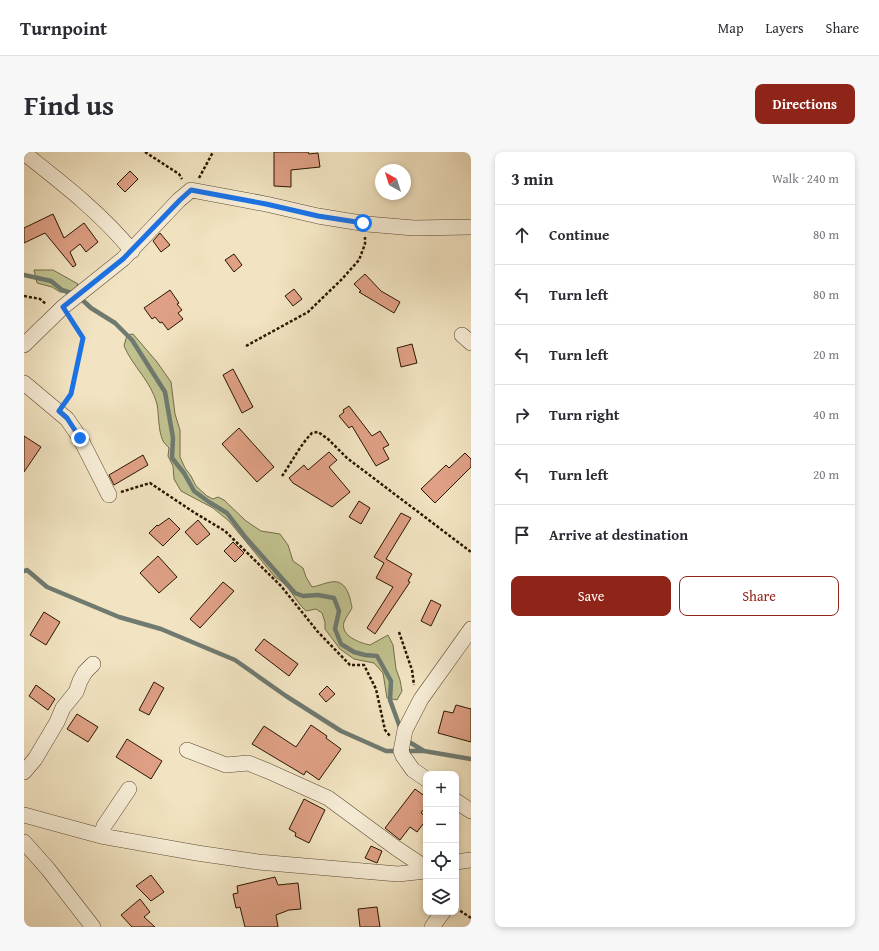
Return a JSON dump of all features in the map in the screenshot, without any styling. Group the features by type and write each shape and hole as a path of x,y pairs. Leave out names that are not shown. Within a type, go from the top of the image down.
{"street":[{"path":"24,153 83,200 117,233 132,251"},
{"path":"24,345 60,310 132,251 180,200 194,190 318,216 363,223 414,228 471,226"},
{"path":"24,383 67,418 80,438 109,495"},
{"path":"423,777 413,770 401,751 405,730 421,699 471,629"},
{"path":"24,772 35,759 57,722 63,708 76,692 85,672 94,664"},
{"path":"187,750 226,764 248,764 268,771 328,798 423,866"},
{"path":"101,836 104,826 129,789"},
{"path":"459,802 471,811"},
{"path":"24,815 101,836 135,841 197,854 258,862 398,874 423,871"},
{"path":"24,842 48,869 93,927"},
{"path":"459,862 471,860"},
{"path":"432,927 442,915"}],"path":[{"path":"145,152 179,174 194,190 198,179 213,152"},
{"path":"246,346 308,312 342,279 359,260 365,244 363,223"},
{"path":"24,296 40,299 60,310 83,338 71,394 59,411"},
{"path":"282,476 305,440 312,432 318,432 328,439 347,458 471,552"},
{"path":"109,495 150,483 225,531 281,586 318,632 350,665 364,665 376,689 385,730 394,742 402,747"},
{"path":"399,632 412,670 414,690 421,699"},
{"path":"459,910 471,918"}],"green space":[{"path":"34,270 53,270 78,284 75,289 69,292 60,292 52,287 37,283"},
{"path":"133,334 157,362 171,382 175,414 180,430 180,457 196,486 207,496 213,499 218,497 224,500 246,521 261,531 280,534 288,545 293,561 303,568 312,587 328,582 340,583 344,586 350,598 352,608 344,622 345,631 348,635 356,641 370,645 388,635 393,645 396,669 402,691 397,700 387,698 383,673 374,663 354,659 340,649 325,629 325,622 322,613 316,609 306,611 288,588 275,577 229,521 213,508 181,491 174,479 173,466 168,456 169,448 163,442 161,437 157,404 151,388 132,361 124,346 127,335"}],"building":[{"path":"274,152 308,152 309,154 318,153 320,167 291,170 291,187 274,186"},
{"path":"130,171 138,179 125,192 117,184"},
{"path":"53,214 64,238 84,223 98,242 86,252 80,244 70,252 76,265 73,267 45,233 24,243 24,228"},
{"path":"160,233 170,245 161,252 153,241"},
{"path":"234,254 242,265 234,272 225,260"},
{"path":"365,274 381,291 400,302 394,313 359,292 361,291 354,284"},
{"path":"294,289 302,299 293,306 285,296"},
{"path":"170,290 179,303 177,304 182,310 178,313 183,319 168,330 162,322 160,323 155,317 152,319 144,308"},
{"path":"412,344 417,363 401,367 397,348"},
{"path":"233,369 253,407 242,413 223,375"},
{"path":"349,406 372,436 380,431 389,445 383,448 389,459 376,466 352,426 349,428 339,416 344,412 343,410"},
{"path":"239,428 274,467 257,482 222,444"},
{"path":"24,436 41,447 24,472"},
{"path":"329,452 337,460 329,467 350,492 332,507 293,483 289,478 304,465 308,470"},
{"path":"465,453 471,459 471,467 435,503 421,489 446,465 449,468"},
{"path":"143,455 148,465 114,485 109,475"},
{"path":"359,501 370,508 361,524 349,517"},
{"path":"401,513 411,518 386,559 412,574 408,581 410,582 375,634 367,628 393,587 376,578 384,563 374,557"},
{"path":"169,518 180,529 163,546 149,533 157,525 158,526"},
{"path":"198,520 210,534 197,545 185,532"},
{"path":"233,542 244,553 235,562 224,551"},
{"path":"158,556 177,577 159,593 140,573"},
{"path":"223,582 234,591 200,628 190,619"},
{"path":"431,600 441,605 431,626 421,621"},
{"path":"44,612 60,622 46,645 30,635"},
{"path":"264,639 298,664 289,676 255,650"},
{"path":"154,682 164,688 149,715 139,710"},
{"path":"36,685 55,699 48,710 29,696"},
{"path":"327,686 335,694 326,702 319,694"},
{"path":"456,705 471,709 471,742 438,733 444,711 453,713"},
{"path":"77,714 98,727 88,742 67,729"},
{"path":"311,725 327,736 326,738 341,749 319,780 306,771 304,775 252,744 264,726 296,747"},
{"path":"127,739 162,761 151,779 116,757"},
{"path":"415,789 423,795 423,810 421,813 423,814 423,824 417,832 410,827 400,840 385,828"},
{"path":"304,799 325,810 309,843 295,836 296,833 289,829"},
{"path":"371,846 382,851 377,863 365,858"},
{"path":"151,875 164,892 151,901 136,886"},
{"path":"275,877 278,885 298,883 301,909 289,910 276,915 278,927 245,927 240,907 236,908 233,894 238,893 237,886"},
{"path":"140,899 150,912 144,917 155,927 132,927 121,915"},
{"path":"377,907 380,927 360,927 358,909"}],"waterway":[{"path":"24,275 51,281 62,290 77,295 91,308 115,323 132,340 165,392 173,438 172,458 184,473 194,491 227,513 246,538 295,593 303,596 318,595 334,598 339,611 335,629 341,644 354,652 377,656 391,681 390,700 401,730"},
{"path":"24,571 27,570 47,587 119,617 161,629 235,660 286,696 341,731 386,751 424,751 471,759"},
{"path":"406,740 424,751"}],"route":[{"path":"80,438 67,418 59,411 71,394 83,338 63,307 132,251 191,190 266,204 318,216 363,223"}]}
